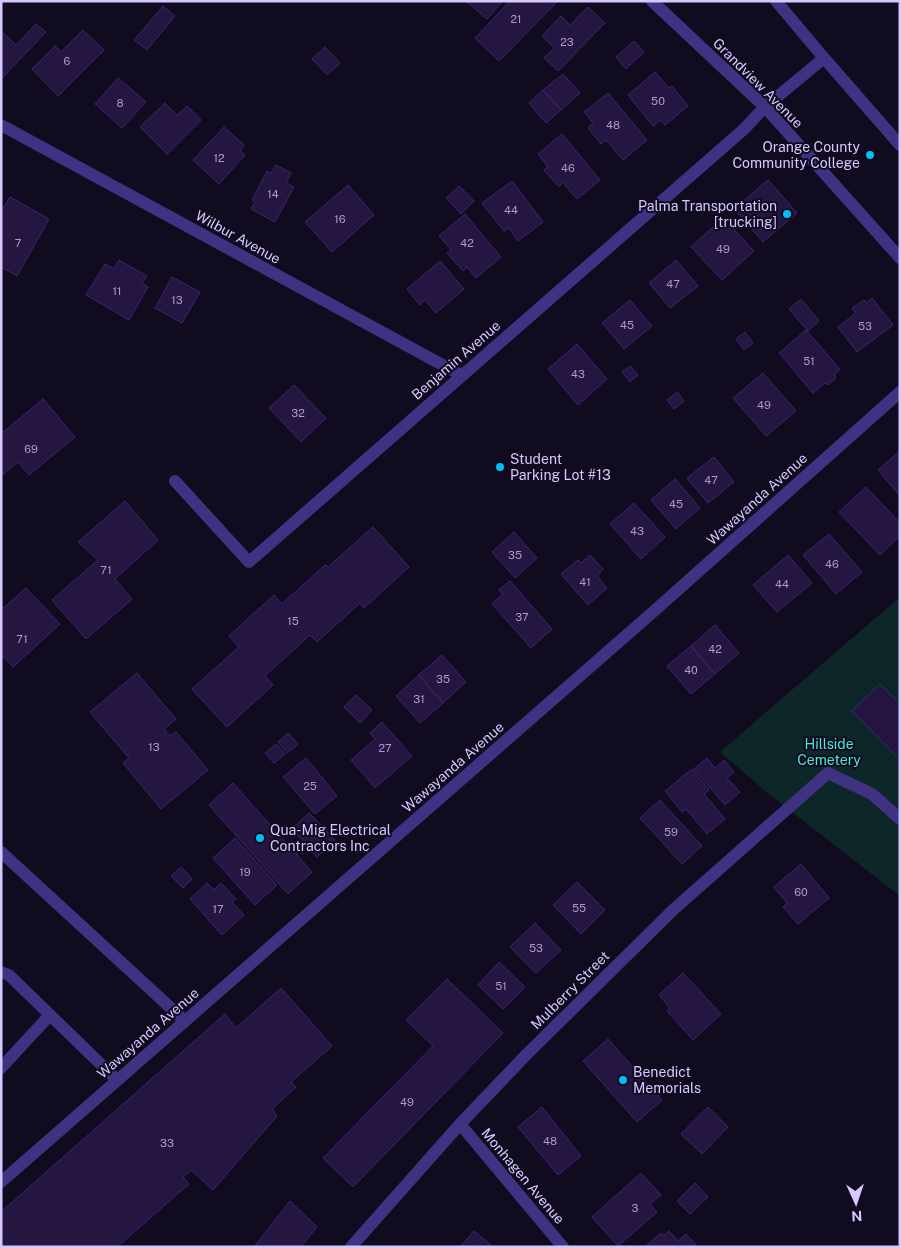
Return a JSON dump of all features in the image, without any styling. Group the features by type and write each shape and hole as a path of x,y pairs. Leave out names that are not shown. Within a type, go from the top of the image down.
{"street":[{"name":"Grandview Avenue","path":"652,1 765,107 900,258"},
{"path":"776,1 900,145"},
{"name":"Benjamin Avenue","path":"175,481 249,562 743,130 765,107 824,58"},
{"name":"Wilbur Avenue","path":"1,126 461,375"},
{"name":"Wawayanda Avenue","path":"1,1182 654,612 900,392"},
{"name":"Mulberry Street","path":"351,1247 460,1124 526,1055 673,910 828,773 872,794 900,819"},
{"path":"1,852 185,1021"},
{"path":"1,972 9,975 117,1080"},
{"path":"1,1068 50,1015"},
{"name":"Monhagen Avenue","path":"460,1124 563,1247"}],"green space":[{"name":"Hillside Cemetery","path":"900,597 900,896 770,795 720,752"}],"building":[{"path":"466,1 503,1 487,19"},
{"path":"510,1 558,1 499,61 475,38"},
{"path":"163,6 175,16 147,50 134,40"},
{"path":"588,7 605,23 558,71 544,58 554,48 542,36 561,16 570,25"},
{"path":"36,24 46,32 1,79 1,31 16,45"},
{"path":"83,30 104,50 58,96 32,69 55,46 61,52"},
{"path":"634,41 644,52 626,69 616,57"},
{"path":"325,47 340,63 327,75 312,59"},
{"path":"655,72 669,88 672,86 688,106 665,125 661,120 653,126 628,95"},
{"path":"563,74 580,93 561,110 543,90"},
{"path":"118,78 146,102 122,128 95,104"},
{"path":"543,90 561,110 546,123 529,103"},
{"path":"608,93 647,140 623,160 606,140 601,144 588,128 593,123 584,112"},
{"path":"165,103 177,115 187,106 201,120 167,154 140,127"},
{"path":"224,127 244,145 240,151 245,155 219,184 193,160"},
{"path":"562,134 600,180 577,199 563,183 559,187 544,170 548,167 538,154"},
{"path":"276,165 291,173 286,183 294,187 275,222 251,209 255,202 252,200 267,171 271,173"},
{"path":"768,180 797,213 763,242 734,209"},
{"path":"512,181 543,222 518,241 509,228 504,231 482,203"},
{"path":"348,185 374,215 332,252 305,222"},
{"path":"459,186 474,201 461,214 446,198"},
{"path":"10,197 49,219 17,276 1,267 1,212"},
{"path":"465,214 501,257 476,278 467,267 463,271 447,253 451,250 439,236"},
{"path":"723,218 754,251 722,280 691,247"},
{"path":"119,260 147,276 142,283 148,287 129,320 86,295 105,264 114,269"},
{"path":"676,260 698,286 670,308 649,283"},
{"path":"440,261 464,289 436,313 425,300 420,305 407,289"},
{"path":"172,277 200,292 182,323 155,308"},
{"path":"872,298 893,325 857,352 838,327 856,313 852,308 864,300 866,303"},
{"path":"801,299 819,321 808,331 789,309"},
{"path":"630,300 652,326 624,349 602,323"},
{"path":"806,330 840,369 834,375 836,378 828,385 825,383 813,393 779,353"},
{"path":"745,332 753,343 744,350 736,339"},
{"path":"577,344 607,379 578,405 548,369"},
{"path":"630,366 638,375 630,382 622,372"},
{"path":"763,373 796,411 766,436 733,398"},
{"path":"294,385 326,418 301,442 269,408"},
{"path":"677,392 684,401 674,409 667,400"},
{"path":"43,399 75,437 29,475 18,462 1,476 1,434"},
{"path":"900,451 900,496 878,470"},
{"path":"714,457 734,482 708,503 687,478"},
{"path":"675,479 700,508 676,529 651,500"},
{"path":"866,487 900,523 900,536 880,555 839,512"},
{"path":"125,501 158,540 115,579 132,599 86,639 52,600 98,560 78,542"},
{"path":"634,503 665,537 641,559 610,524"},
{"path":"373,527 409,567 364,608 360,603 317,642 310,635 265,676 273,685 227,727 192,689 239,647 229,636 274,595 282,604 325,565 328,567"},
{"path":"514,532 537,558 515,578 492,552"},
{"path":"829,534 862,572 836,594 803,555"},
{"path":"590,555 603,569 597,576 607,588 588,605 561,574 578,560 581,563"},
{"path":"788,555 812,583 777,612 753,585"},
{"path":"510,581 552,629 531,648 492,604 503,594 499,590"},
{"path":"26,588 60,624 13,667 1,654 1,610"},
{"path":"715,625 739,653 715,674 691,646"},
{"path":"691,646 715,674 691,694 667,666"},
{"path":"442,655 466,682 443,703 419,675"},
{"path":"137,673 176,719 164,729 170,736 176,732 208,770 161,809 123,763 129,758 90,712"},
{"path":"419,675 443,703 420,723 396,696"},
{"path":"880,684 900,704 900,760 852,711"},
{"path":"356,695 372,710 360,723 344,707"},
{"path":"382,722 412,756 375,788 351,760 375,739 370,733"},
{"path":"288,733 298,744 287,753 278,742"},
{"path":"276,744 285,754 274,763 265,753"},
{"path":"306,758 337,796 315,814 283,777"},
{"path":"707,758 715,768 724,760 734,772 727,778 740,792 725,805 694,769"},
{"path":"692,769 709,790 704,794 725,819 707,834 686,809 682,812 665,791"},
{"name":"Qua-Mig Electrical Contractors Inc","path":"233,783 312,872 288,894 209,805"},
{"path":"660,800 702,846 682,864 640,818"},
{"path":"309,813 335,840 317,857 292,829"},
{"path":"235,838 277,885 255,905 213,858"},
{"path":"801,864 829,898 798,924 783,907 787,903 774,887"},
{"path":"181,867 192,879 183,888 171,876"},
{"path":"577,882 605,910 581,934 553,905"},
{"path":"207,883 214,890 221,883 236,899 232,902 244,915 222,935 190,899"},
{"path":"535,923 561,950 536,973 510,947"},
{"path":"499,962 525,987 503,1009 478,985"},
{"path":"683,973 721,1014 693,1040 667,1011 670,1008 659,995"},
{"path":"447,979 503,1033 353,1187 323,1158 433,1046 406,1020"},
{"path":"281,988 332,1046 291,1082 296,1087 272,1109 277,1116 213,1190 191,1170 183,1177 189,1184 117,1247 1,1247 1,1212 225,1014 236,1028"},
{"name":"Benedict Memorials","path":"608,1039 662,1100 637,1122 583,1061"},
{"path":"542,1107 581,1156 558,1175 518,1127"},
{"path":"708,1107 728,1127 702,1154 681,1134"},
{"path":"641,1173 661,1195 650,1204 657,1212 618,1246 592,1217"},
{"path":"695,1183 708,1197 690,1214 677,1201"},
{"path":"290,1201 317,1227 301,1247 254,1247"},
{"path":"474,1231 493,1247 460,1247"},
{"path":"669,1231 678,1241 686,1234 696,1245 694,1247 645,1247 661,1233 663,1236"}],"place":[{"name":"Orange County Community College","path":"870,155"},
{"name":"Palma Transportation [trucking]","path":"787,214"},
{"name":"Student Parking Lot #13","path":"500,467"},
{"name":"Qua-Mig Electrical Contractors Inc","path":"260,838"},
{"name":"Benedict Memorials","path":"623,1080"}]}
